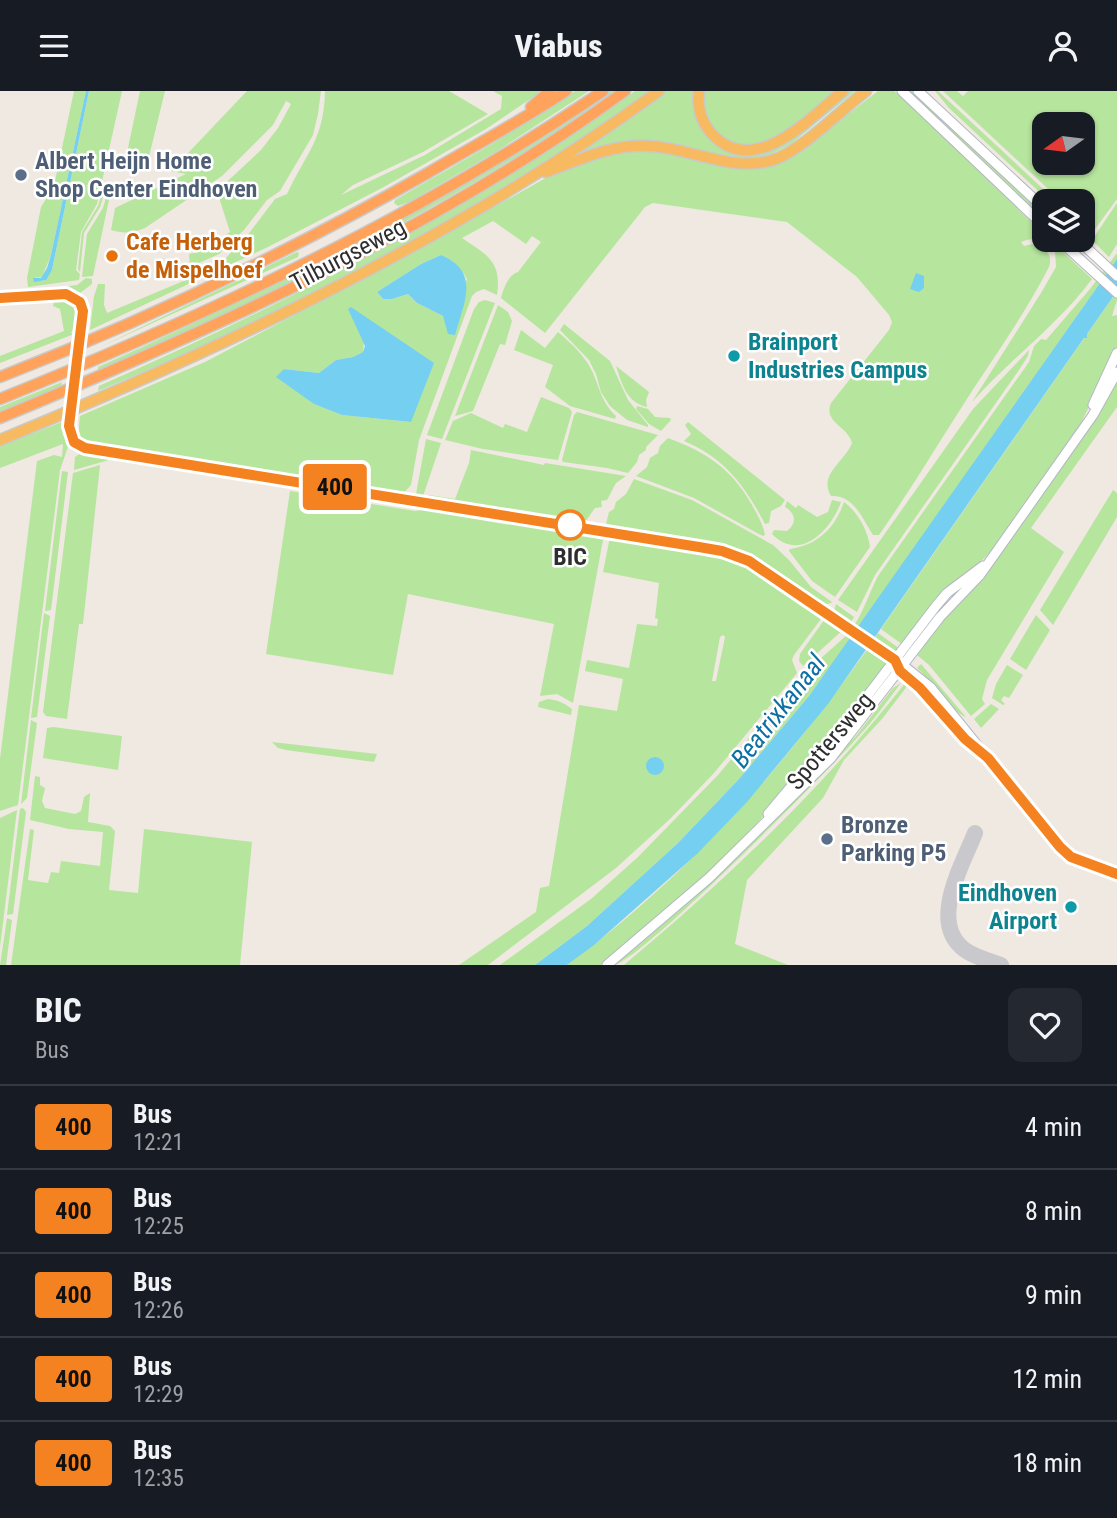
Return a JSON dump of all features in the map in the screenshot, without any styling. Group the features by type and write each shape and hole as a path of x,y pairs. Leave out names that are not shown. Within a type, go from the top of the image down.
{"highway":[{"path":"505,129 550,91"},
{"name":"Tilburgseweg","path":"0,377 100,337 272,256 386,197 566,91"},
{"name":"Tilburgseweg","path":"0,399 98,359 370,230 496,159 603,91"},
{"name":"Tilburgseweg","path":"0,418 95,379 288,289 405,229 501,174 625,91"},
{"name":"Tilburgseweg","path":"0,440 92,401 296,307 412,245 524,180 659,91"},
{"path":"699,91 700,114 711,132 730,146 751,150 778,142 843,91"},
{"path":"524,180 589,155 624,147 662,147 735,164 767,161 794,148 866,91"}],"main road":[{"path":"902,91 1032,215"},
{"path":"918,91 1032,197"},
{"path":"1072,252 1113,289"},
{"path":"1091,252 1117,276"},
{"name":"Spottersweg","path":"1081,429 1117,352"},
{"name":"Spottersweg","path":"607,965 694,892 831,758 940,617 977,579 1096,410 1117,372"},
{"name":"Spottersweg","path":"760,827 895,660 939,601 986,564"}],"street":[{"path":"895,660 965,739 988,758 1068,855 1117,874"}],"green space":[{"path":"74,91 86,91 51,255 42,277 33,278 43,281 52,270 89,91 122,91 97,204 81,232 76,270 80,274 79,280 28,287 27,278 41,207 54,186"},
{"path":"140,91 165,91 146,169 124,167"},
{"path":"247,91 321,91 313,135 280,191 267,200 244,230 219,254 190,267 189,254 198,252 230,232 217,191 261,150 278,128 291,104 286,101 273,125 222,176 145,228 128,232 111,230 115,208 186,174 171,171"},
{"path":"325,91 449,91 488,114 423,152 353,185 341,195 425,155 501,109 502,96 493,91 542,91 486,129 382,188 268,247 90,330 98,284 105,284 104,305 107,313 193,277 223,261 247,236 275,199 287,194 318,134"},
{"path":"575,91 589,91 494,153 409,202 398,206 394,203 395,200 492,144"},
{"path":"609,91 618,91 493,171 365,244 233,310 98,371 98,367 230,306 360,240 486,169"},
{"path":"635,91 651,91 519,177 383,256 242,328 98,391 99,386 239,322 442,215 572,135"},
{"path":"666,91 698,91 699,115 734,149 789,140 849,91 855,91 791,144 766,157 747,162 651,144 556,167"},
{"path":"701,91 837,91 781,136 749,147 733,144 713,128 705,114"},
{"path":"878,91 894,91 1032,222 1032,239 1021,242 1024,246 1032,244 1032,252 1047,252 1049,256 1049,267 1031,299 879,535 873,535 851,503 846,499 831,496 828,488 830,475 852,443 846,432 833,420 829,410 831,403 889,330 892,322 889,315 857,277 787,222 653,203 645,207 545,333 501,298 509,279 518,272 541,242 532,236 526,244 493,221 462,238 491,260 497,274 497,295 484,289 472,296 419,440 411,485 402,495 91,446 81,437 80,416 205,362 416,251 565,167 601,153 650,148 782,162 798,153","holes":["441,255 449,259 467,279 448,328 443,316 417,303 408,294 383,299 377,292 421,264","354,322 411,422 342,415 314,404 284,369 319,373 336,360 363,352 364,341"]},
{"path":"909,91 913,91 1032,202 1032,209"},
{"path":"935,91 1043,189 1036,189 949,108"},
{"path":"943,91 957,91 963,96 968,91 1117,91 1117,199 1095,229 1095,189 1048,189 1033,175 1096,175 1096,112 1032,112 1032,174"},
{"path":"102,193 100,207 84,233 80,272 78,269 82,232 98,206"},
{"path":"107,194 110,195 93,276 82,277 87,234 103,208"},
{"path":"1117,203 1117,244 1109,257 1095,243 1095,236"},
{"path":"297,252 298,257 100,347"},
{"path":"1055,252 1063,252 1092,279 1064,312 972,402 1041,293 1056,267"},
{"path":"1117,253 1117,259 858,628 853,627 878,576 1029,362 1034,346 1041,339 1046,340"},
{"path":"86,278 92,279 92,284 80,293 55,291 55,288 77,285"},
{"path":"1117,291 1112,316 1117,315 1117,349 1080,425 990,552 903,645 881,629"},
{"path":"55,297 68,300 75,309 76,321 71,333 74,334 0,363 0,356 64,331 60,309 53,306"},
{"path":"485,300 495,303 442,439 427,435 474,309 479,302"},
{"path":"498,305 508,312 512,321 505,345 500,344 473,411 455,416"},
{"path":"564,324 610,361 628,400 648,427 627,420 610,406 601,392 589,360 560,330"},
{"path":"521,330 545,348 558,332 568,341 589,365 604,400 616,416 615,419 570,406 545,387 553,365 514,350"},
{"path":"1029,350 1019,370 875,575 857,612 838,600 973,409"},
{"path":"616,366 649,392 647,407 630,397"},
{"path":"1117,380 1117,407 1031,528 1064,552 987,680 982,699 985,704 971,716 929,665 917,655 1100,409"},
{"path":"62,382 61,386 0,412 0,407"},
{"path":"541,397 569,408 572,412 558,460 483,449 445,440 453,421 471,413 503,428 505,424 527,432"},
{"path":"637,406 648,409 655,417 671,420 661,431 649,424 636,409"},
{"path":"577,412 658,435 639,455 628,473 563,462"},
{"path":"62,422 63,435 69,444 60,470 18,805 0,811 0,759 37,461 54,455 62,457 63,444 0,468 0,446"},
{"path":"688,422 785,500 781,506 771,511 769,523 765,524 750,497 722,465 684,441 691,434 685,425"},
{"path":"668,438 706,456 736,481 752,505 765,535 694,498 636,476 647,467 650,458 658,453 660,446"},
{"path":"426,439 441,443 422,499 416,498 416,494"},
{"path":"471,450 544,465 545,463 626,476 616,483 607,500 601,501 602,507 595,508 585,522 562,521 425,499 429,495 455,499 469,463"},
{"path":"84,451 421,505 415,508 109,460 74,470 75,457"},
{"path":"100,465 83,624 79,624 67,719 46,716 43,712 73,473"},
{"path":"62,471 68,472 51,610 45,611"},
{"path":"634,479 692,500 773,545 811,587 832,602 820,606 767,568 733,551 698,542 605,528 609,512 626,494"},
{"path":"1113,490 1117,493 1117,517 1053,625 1040,610"},
{"path":"290,491 415,511 421,510 424,505 594,532 606,537 606,540 603,540 573,703 557,694 540,696 554,624 408,594 393,675 266,654"},
{"path":"832,500 841,502 836,513 830,523 813,539 804,544 793,545 772,534 774,530 787,531 794,522 793,515 785,507 787,501 817,517 828,512"},
{"path":"844,502 862,522 870,547 835,597 812,581 789,551 809,544 824,534 836,520"},
{"path":"610,537 698,549 735,558 756,569 824,615 794,655 792,660 797,673 714,773 670,819 616,868 488,965 459,965 536,912 540,888 549,886 579,705 617,711 623,679 585,671 587,660 629,668 637,624 657,626 658,619 655,618 659,583 603,572","holes":["720,637 725,637 716,681 712,681"]},
{"path":"836,604 854,617 850,624 834,611"},
{"path":"44,613 50,616 37,717 31,718"},
{"path":"1036,615 1050,630 1026,670 1010,659"},
{"path":"827,616 844,629 803,666 799,661 800,654"},
{"path":"878,633 900,649 889,652 872,642"},
{"path":"848,634 852,637 809,696 739,779 678,843 587,926 535,965 500,965 591,899 638,857 718,775 800,677"},
{"path":"869,647 884,656 886,665 842,724 731,854 602,965 567,965 653,895 731,818 802,736"},
{"path":"921,664 966,717 954,709 917,668"},
{"path":"1007,665 1023,675 1009,698 1004,696 1001,700 1005,704 1003,705 992,698 996,684"},
{"path":"890,672 892,673 828,759 796,788"},
{"path":"906,682 912,686 908,685 882,719 844,760 823,798 747,880 735,944 788,965 624,965 700,900 808,795 875,721"},
{"path":"901,683 870,724 775,823 658,934 613,965 735,859 856,736 893,688"},
{"path":"548,699 572,709 571,715 538,707 539,702"},
{"path":"991,704 999,709 981,728 974,719"},
{"path":"31,720 37,723 27,798 21,804"},
{"path":"47,728 122,736 118,770 43,758"},
{"path":"272,742 377,754 374,762 286,750 278,748"},
{"path":"35,776 40,777 40,785 45,788 42,801 45,808 75,814 81,811 84,797 90,793 88,822 110,826 115,831 109,890 138,893 144,829 252,842 240,965 11,965 30,829 34,830 28,880 48,883 51,872 59,873 61,861 100,866 103,832 69,829 30,820"},
{"path":"23,808 26,812 13,914 7,915 20,809"},
{"path":"17,810 0,947 0,818"},
{"path":"7,918 12,920 6,965 0,965"}],"water":[{"path":"86,91 89,91 52,270 46,280 34,282 33,278 41,278 51,255"},
{"path":"441,255 461,270 465,279 465,300 455,335 448,334 443,316 417,303 408,294 383,299 377,292 421,264"},
{"path":"1117,259 1117,291 1087,334 1087,338 1084,338 828,704 747,802 698,853 594,945 567,965 535,965 587,926 678,843 739,779 809,696"},
{"path":"916,273 924,276 924,288 919,292 910,289"},
{"path":"351,307 434,363 411,422 342,415 314,404 276,377 284,369 319,373 336,360 363,352 365,346 348,309"},
{"path":"655,757 661,760 664,766 661,772 655,775 649,772 646,766 649,760"}],"pier":[{"path":"854,627 876,642 871,649 849,633"}],"taxiway":[{"path":"975,833 951,894 949,925 954,939 965,950 1001,965"}],"bus line":[{"name":"400","path":"0,298 66,294 80,302 83,311 69,426 74,442 79,446 699,547 722,551 749,561 895,660 900,671 920,688 965,739 988,758 1060,847 1071,857 1117,874"}],"place":[{"name":"Albert Heijn Home Shop Center Eindhoven","path":"21,175"},
{"name":"Cafe Herberg de Mispelhoef","path":"112,256"},
{"name":"Brainport Industries Campus","path":"734,356"},
{"name":"BIC","path":"570,525"},
{"name":"Bronze Parking P5","path":"827,839"},
{"name":"Eindhoven Airport","path":"1071,907"}],"water label":[{"name":"Beatrixkanaal","path":"778,711"}]}
